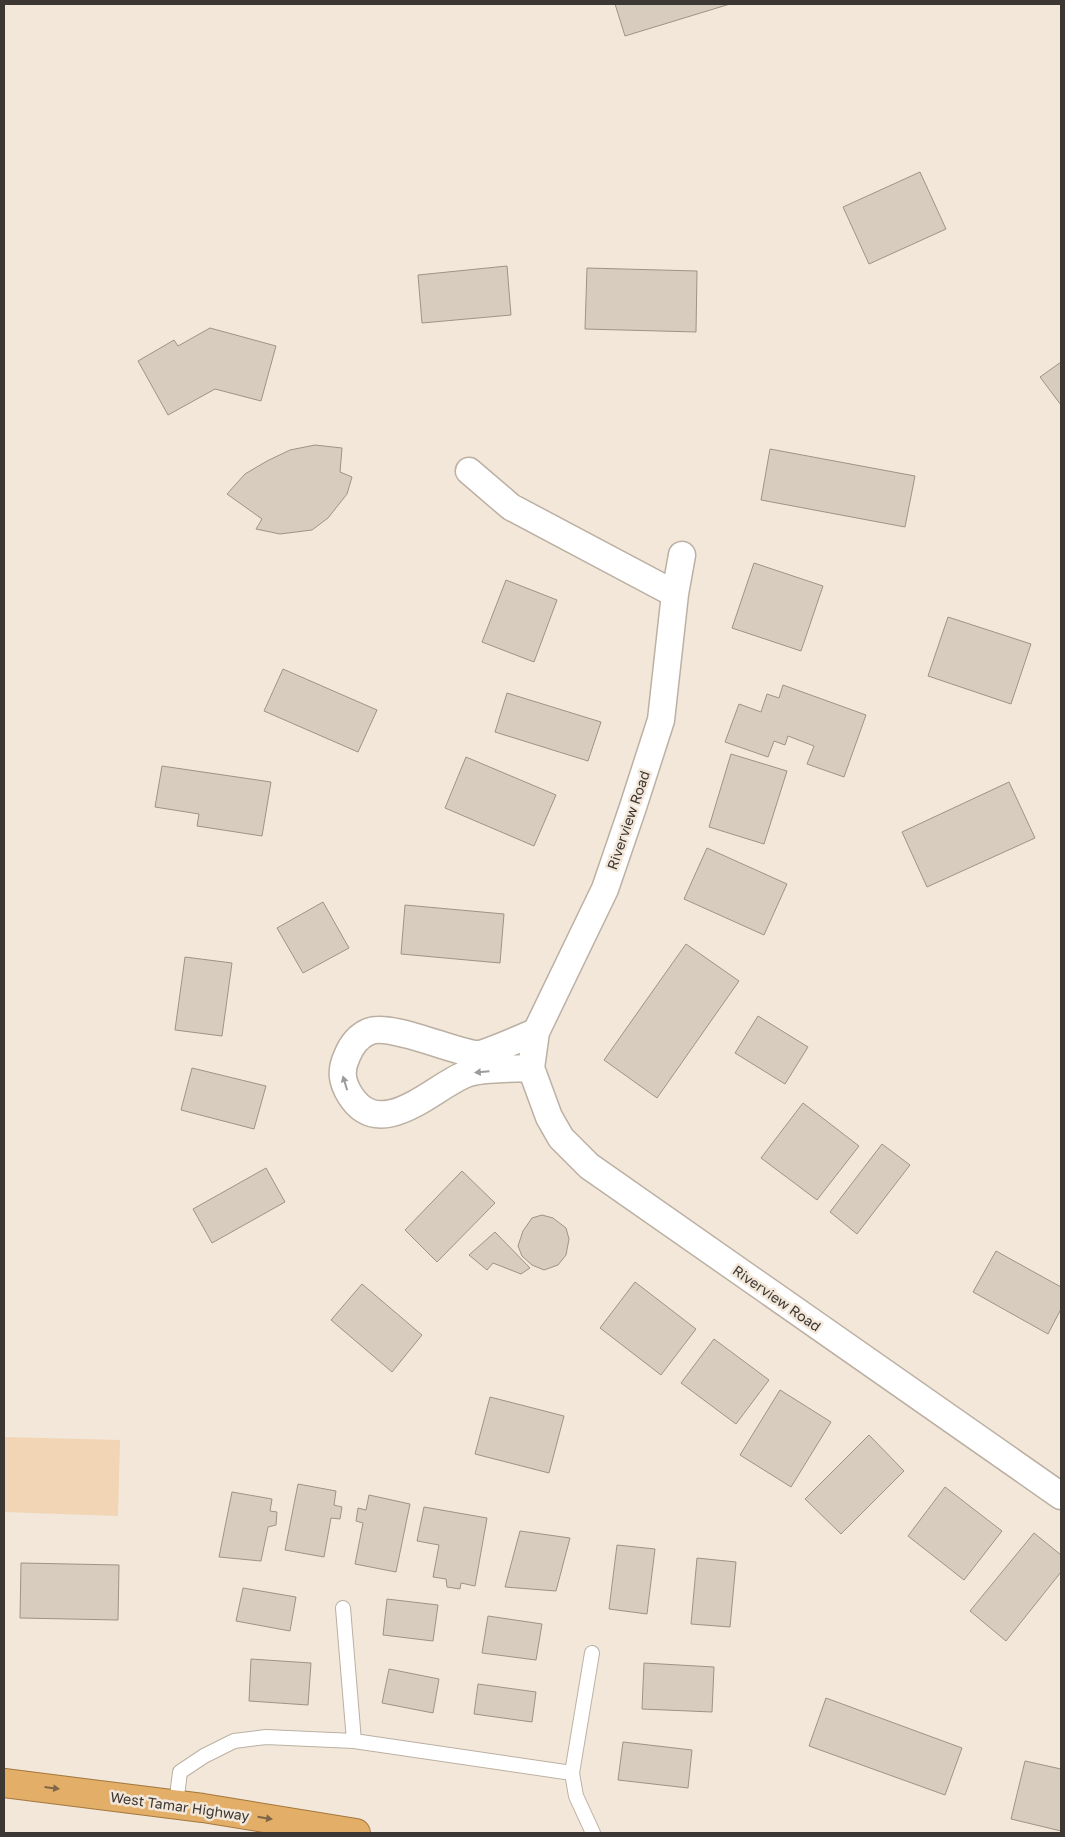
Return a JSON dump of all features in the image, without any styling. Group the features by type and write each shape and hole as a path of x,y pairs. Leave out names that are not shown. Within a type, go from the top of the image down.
{"highway":[{"name":"West Tamar Highway","path":"4,1783 176,1804 356,1833"}],"street":[{"path":"469,471 511,507 675,594"},
{"name":"Riverview Road","path":"682,555 675,594 660,720 605,889 536,1032 531,1068 549,1116 562,1138 589,1166 1061,1496"},
{"path":"531,1068 467,1073 410,1107 391,1114 370,1112 354,1100 343,1084 343,1065 352,1044 370,1031 392,1031 477,1054 536,1032"}],"lane":[{"path":"343,1608 354,1741"},
{"path":"592,1653 572,1773 576,1796 593,1833"},
{"path":"176,1804 180,1772 204,1756 234,1741 266,1737 354,1741 572,1773"}],"shaded area":[{"path":"4,1437 120,1440 118,1516 4,1512"}],"building":[{"path":"615,4 730,4 625,36"},
{"path":"920,172 946,229 869,264 843,207"},
{"path":"507,266 511,315 422,323 418,275"},
{"path":"587,268 697,271 696,332 585,329"},
{"path":"210,328 276,346 261,401 215,389 168,415 138,361 174,340 178,346"},
{"path":"1061,362 1061,405 1040,377"},
{"path":"315,445 342,448 340,472 352,477 347,494 328,518 312,530 280,534 256,529 262,519 227,494 245,474 267,461 290,450"},
{"path":"770,449 915,476 905,527 761,500"},
{"path":"754,563 823,586 801,651 732,628"},
{"path":"506,580 557,600 534,662 482,642"},
{"path":"948,617 1031,644 1011,704 928,676"},
{"path":"283,669 377,710 358,752 264,711"},
{"path":"783,685 866,715 844,777 807,764 814,746 788,736 785,745 774,741 768,757 725,742 739,704 761,712 767,694 779,698"},
{"path":"507,693 601,722 588,761 495,732"},
{"path":"731,754 787,771 764,844 709,827"},
{"path":"466,757 556,795 534,846 445,808"},
{"path":"162,766 271,782 262,836 197,826 199,814 155,807"},
{"path":"1009,782 1035,838 927,887 902,832"},
{"path":"707,848 787,884 764,935 684,899"},
{"path":"323,902 349,948 303,973 277,928"},
{"path":"405,905 504,914 500,963 401,954"},
{"path":"686,944 739,981 657,1098 604,1060"},
{"path":"185,957 232,963 222,1036 175,1030"},
{"path":"758,1016 808,1047 785,1084 735,1053"},
{"path":"192,1068 266,1086 254,1129 181,1110"},
{"path":"803,1103 859,1146 817,1200 761,1158"},
{"path":"882,1144 910,1165 857,1234 830,1212"},
{"path":"266,1168 285,1202 212,1243 193,1209"},
{"path":"462,1171 495,1203 437,1262 405,1230"},
{"path":"542,1215 553,1218 566,1228 569,1239 566,1255 558,1265 544,1270 532,1265 522,1256 518,1246 523,1231 532,1218"},
{"path":"495,1232 530,1268 521,1274 493,1263 487,1270 469,1255"},
{"path":"996,1251 1061,1287 1061,1309 1048,1334 973,1292"},
{"path":"635,1282 696,1329 661,1375 600,1328"},
{"path":"362,1284 422,1335 392,1372 331,1320"},
{"path":"714,1339 769,1380 736,1424 681,1383"},
{"path":"780,1390 831,1422 791,1487 740,1455"},
{"path":"490,1397 564,1416 549,1473 475,1454"},
{"path":"869,1435 904,1471 841,1534 805,1499"},
{"path":"298,1484 336,1491 334,1505 342,1507 340,1519 331,1518 324,1557 285,1550"},
{"path":"945,1487 1002,1531 964,1580 908,1536"},
{"path":"232,1492 272,1499 270,1511 277,1512 276,1525 268,1527 261,1561 219,1557"},
{"path":"369,1495 410,1504 396,1572 355,1564 363,1523 356,1521 358,1508 366,1510"},
{"path":"424,1507 487,1518 475,1586 461,1583 460,1589 447,1587 446,1579 433,1577 439,1545 417,1541"},
{"path":"520,1531 570,1538 556,1591 505,1587"},
{"path":"1034,1533 1061,1555 1061,1572 1006,1641 970,1611"},
{"path":"617,1545 655,1549 647,1614 609,1609"},
{"path":"697,1558 736,1562 730,1627 691,1624"},
{"path":"21,1563 119,1565 118,1620 20,1618"},
{"path":"243,1588 296,1597 290,1631 236,1621"},
{"path":"387,1599 438,1605 433,1641 383,1635"},
{"path":"488,1616 542,1624 536,1660 482,1653"},
{"path":"251,1659 311,1663 308,1705 249,1701"},
{"path":"644,1663 714,1667 712,1712 642,1709"},
{"path":"389,1669 439,1679 433,1713 382,1703"},
{"path":"478,1684 536,1692 532,1722 474,1714"},
{"path":"826,1698 962,1748 945,1795 809,1746"},
{"path":"623,1742 692,1750 688,1788 618,1780"},
{"path":"1025,1761 1061,1769 1061,1831 1011,1819"}]}
